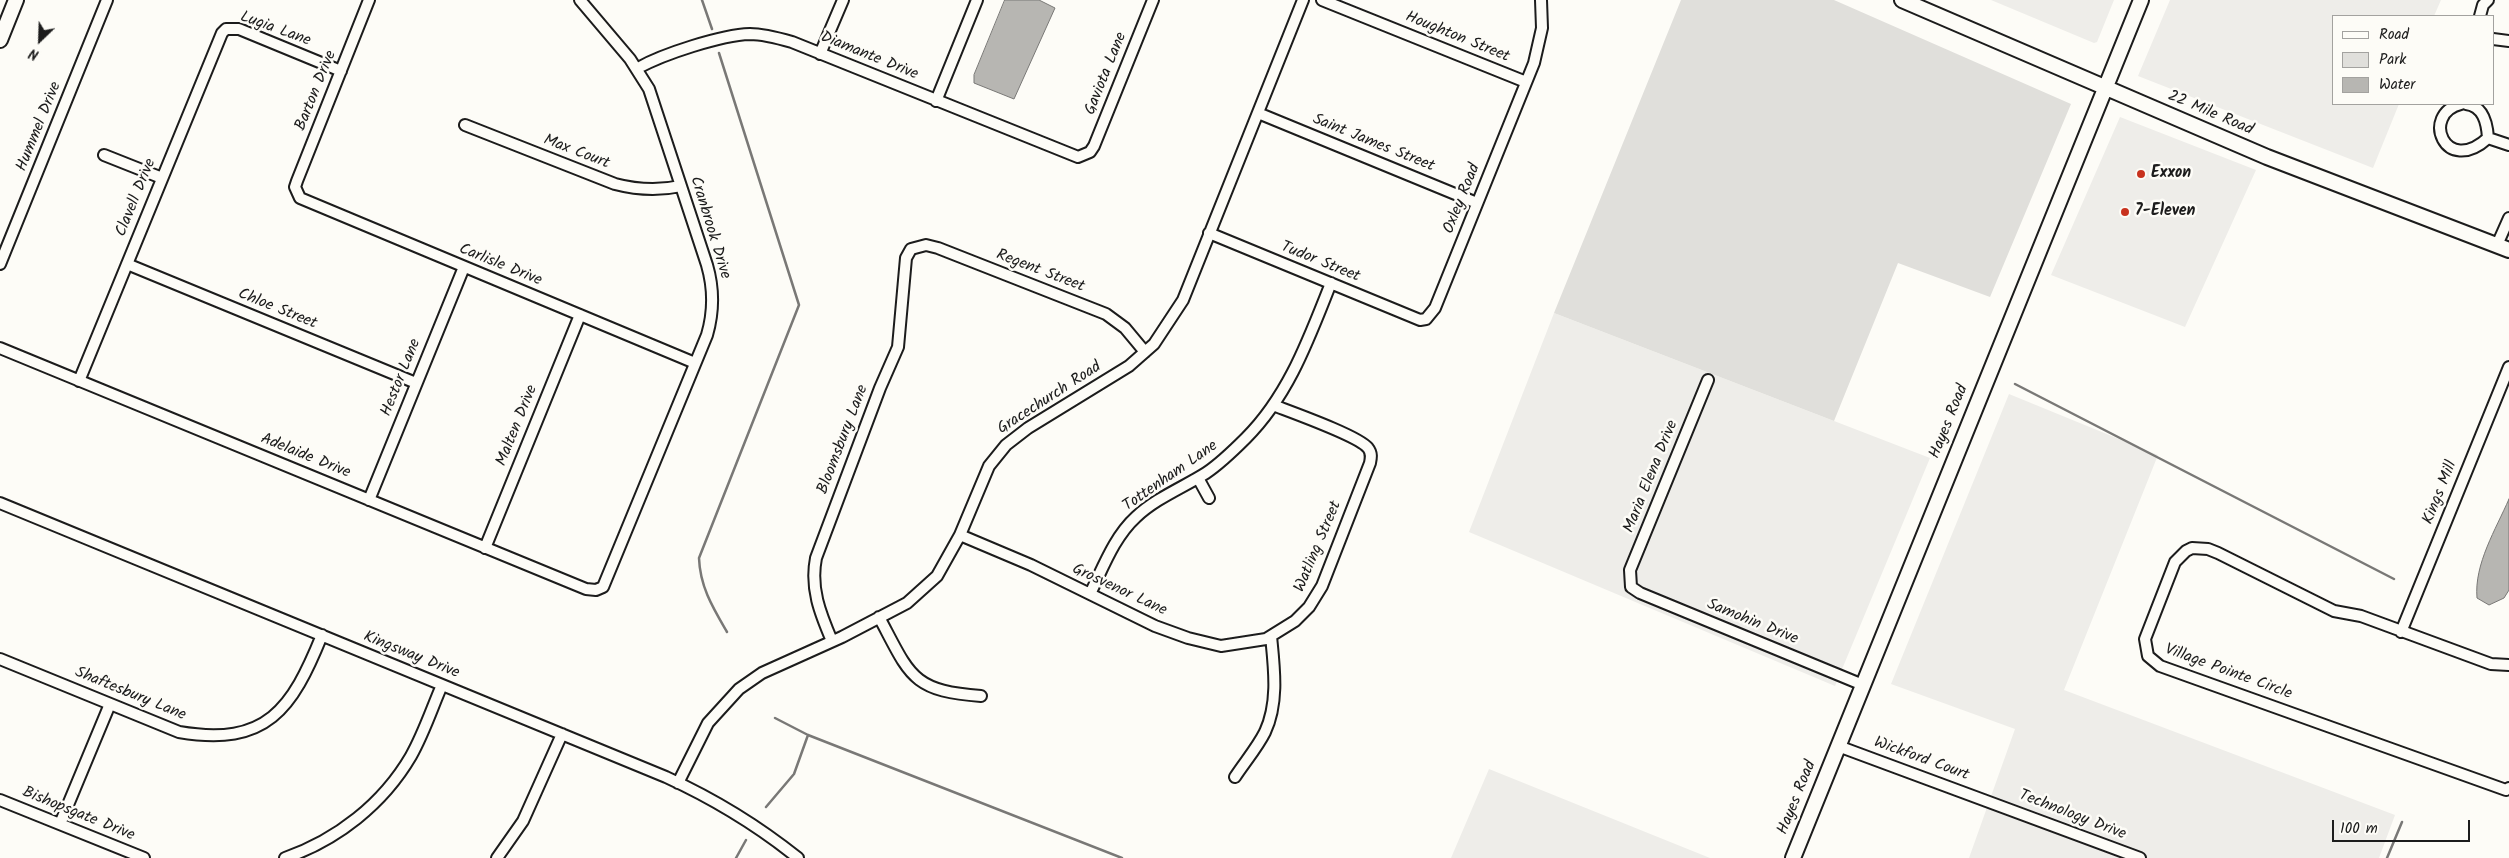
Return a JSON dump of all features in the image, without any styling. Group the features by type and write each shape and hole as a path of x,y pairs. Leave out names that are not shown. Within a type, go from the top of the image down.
{"main road":[{"path":"0,40 16,0"},
{"name":"22 Mile Road","path":"1902,0 2284,164 2503,248"},
{"name":"Hayes Road","path":"1793,858 2141,0"}],"street":[{"name":"Hummel Drive","path":"0,264 107,0"},
{"name":"Barton Drive","path":"296,193 297,181 369,0"},
{"name":"Cranbrook Drive","path":"580,0 638,68 658,113 708,265 713,291 710,324 696,363 608,580 600,589"},
{"path":"820,54 843,0"},
{"path":"936,100 977,0"},
{"name":"Gaviota Lane","path":"1084,156 1094,146 1153,0"},
{"name":"Gracechurch Road","path":"678,783 708,723 739,689 762,673 832,641 907,603 937,576 960,535 989,466 1006,445 1028,428 1129,366 1154,344 1178,310 1303,0"},
{"name":"Houghton Street","path":"1322,0 1526,82"},
{"name":"Oxley Road","path":"1420,320 1426,319 1435,308 1526,82 1541,40 1543,16 1541,0"},
{"path":"2480,15 2483,5 2488,0"},
{"name":"Lugia Lane","path":"226,29 239,29 341,71"},
{"name":"Clavell Drive","path":"80,381 219,39 226,29"},
{"name":"Diamante Drive","path":"638,68 672,54 725,38 748,34 780,39 1072,156 1084,156"},
{"path":"2494,39 2509,41"},
{"path":"2458,105 2445,112 2440,122 2440,134 2446,144 2463,152 2471,150 2488,138"},
{"path":"2469,105 2478,108 2485,118 2488,138"},
{"name":"Saint James Street","path":"1258,114 1477,203"},
{"name":"Max Court","path":"464,125 615,184 655,190 681,186"},
{"path":"2488,138 2509,145"},
{"path":"104,155 162,178"},
{"name":"Carlisle Drive","path":"296,193 306,202 696,363"},
{"path":"2503,248 2509,218"},
{"name":"Tudor Street","path":"1209,233 1420,320"},
{"name":"Regent Street","path":"911,249 926,245 938,248 1106,314 1125,328 1145,352"},
{"name":"Bloomsbury Lane","path":"832,641 816,598 814,574 816,558 898,347 906,258 911,249"},
{"name":"Chloe Street","path":"127,264 416,383"},
{"name":"Hestor Lane","path":"369,500 464,267"},
{"name":"Tottenham Lane","path":"1090,594 1118,538 1133,520 1153,504 1198,478 1225,458 1246,438 1273,405 1301,360 1331,283"},
{"name":"Malten Drive","path":"485,548 580,315"},
{"name":"Adelaide Drive","path":"0,348 586,589 600,589"},
{"name":"Kings Mill","path":"2401,632 2509,367"},
{"name":"Maria Elena Drive","path":"1630,587 1630,570 1708,380"},
{"name":"Watling Street","path":"1271,636 1295,621 1309,607 1322,586 1370,463 1371,452 1367,446 1354,438 1273,405"},
{"path":"1198,478 1209,498"},
{"name":"Kingsway Drive","path":"0,503 678,783 746,819 798,858"},
{"name":"Grosvenor Lane","path":"960,535 1031,565 1155,626 1198,641 1230,646 1266,639 1271,636"},
{"name":"Village Pointe Circle","path":"2509,665 2491,664 2361,616 2334,611 2218,553 2200,548 2186,551 2176,562 2146,633 2145,644 2148,656 2160,666 2506,790 2509,788"},
{"name":"Samohin Drive","path":"1630,587 1640,593 1862,685"},
{"path":"879,618 902,660 916,678 937,690 981,696"},
{"name":"Shaftesbury Lane","path":"0,659 180,732 200,736 225,736 244,732 268,722 287,704 302,682 322,635"},
{"path":"1235,777 1265,731 1272,706 1275,685 1271,636"},
{"path":"285,858 324,841 344,829 380,797 411,755 442,685"},
{"path":"60,824 110,704"},
{"path":"497,858 523,820 562,734"},
{"name":"Wickford Court","path":"1838,746 1993,802"},
{"name":"Bishopsgate Drive","path":"0,800 144,858"},
{"name":"Technology Drive","path":"1993,802 2140,858"}],"shaded area":[{"path":"1991,0 2114,0 2097,42 2094,43"},
{"path":"2170,0 2441,0 2434,15 2332,15 2332,105 2399,105 2373,168 2138,76"},
{"path":"2120,117 2256,170 2185,327 2051,275"},
{"path":"1554,313 1930,458 1835,686 1469,532"},
{"path":"2009,394 2158,455 2064,690 2395,815 2379,858 1969,858 2015,729 1891,684"},
{"path":"1489,769 1710,858 1451,858"}],"green space":[{"path":"1681,0 1834,0 2071,104 1990,297 1898,263 1834,421 1554,313"}],"water":[{"path":"1005,0 1039,0 1055,8 1014,99 974,83 974,75"},
{"path":"2509,499 2509,590 2504,598 2489,605 2477,598 2479,572 2487,547"}],"waterway":[{"path":"702,0 712,29"},
{"path":"719,53 799,305 699,558 705,588 712,606 727,632"},
{"path":"2015,384 2394,579"},
{"path":"775,718 808,735 1122,858"},
{"path":"766,807 794,774 808,735"},
{"path":"2387,858 2402,822"},
{"path":"736,858 746,840"}],"place":[{"name":"Exxon","path":"2141,174"},
{"name":"7-Eleven","path":"2125,212"}]}
